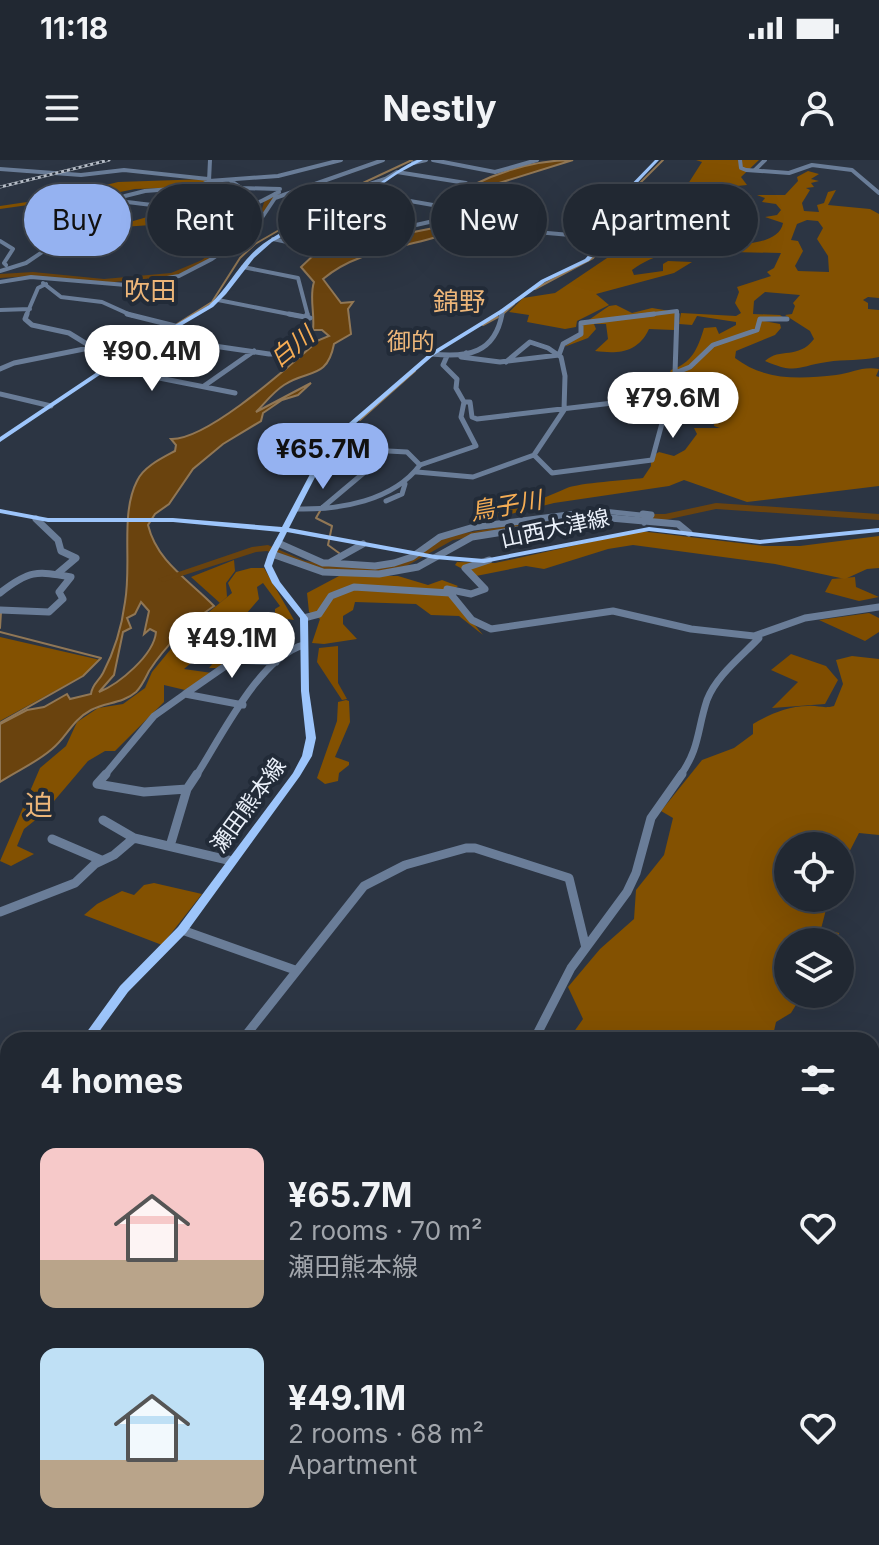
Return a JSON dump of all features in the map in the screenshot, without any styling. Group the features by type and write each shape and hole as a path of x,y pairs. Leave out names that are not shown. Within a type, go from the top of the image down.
{"main road":[{"path":"634,184 657,160"},
{"path":"379,184 420,161"},
{"path":"0,440 114,363 179,327 218,300 243,267 278,237"},
{"path":"304,618 270,573 272,554 326,446 432,354 502,311 543,281 590,256"},
{"name":"山西大津線","path":"0,511 36,519 173,520 286,530 417,554 489,560 637,530 771,542 879,530"},
{"name":"瀬田熊本線","path":"93,1032 124,989 182,930 307,756 311,738 305,691 304,618"}],"street":[{"path":"131,196 145,191 198,187 208,180 210,160"},
{"path":"0,169 81,175 124,170 231,181 284,175 341,160"},
{"path":"313,184 376,160"},
{"path":"315,184 383,160"},
{"path":"433,160 495,172 537,160"},
{"path":"740,160 741,168 792,173 803,172 812,165 845,168 852,170 879,193"},
{"path":"755,170 765,160"},
{"path":"384,180 397,172 466,184"},
{"path":"231,181 241,188 278,190"},
{"path":"131,202 236,207 252,205 263,197 278,194"},
{"path":"0,282 28,277 121,285 181,278 203,268 242,238 267,215 278,197"},
{"path":"273,239 278,240"},
{"path":"0,241 13,249 4,267"},
{"path":"4,267 26,263 36,256"},
{"path":"4,267 46,284 61,297 102,302 129,315 179,327"},
{"path":"159,338 288,356 300,345 310,318 298,278 243,267"},
{"path":"46,284 38,288 25,319 32,325 69,333 114,363 155,379 235,393"},
{"path":"218,300 310,318"},
{"path":"0,310 30,309"},
{"path":"432,354 447,356 482,348 497,336 502,311"},
{"path":"334,439 369,450 407,452 419,468 449,477 473,477 534,455 563,409 565,376 559,355 563,344 581,334 581,323 677,311 675,373 663,403 664,416 650,461 552,473 534,455"},
{"path":"675,373 687,370 716,343 757,330 760,319 787,319"},
{"path":"506,362 530,342 559,355"},
{"path":"0,369 14,363 88,347"},
{"path":"204,386 254,351"},
{"path":"466,353 461,357 506,362 559,355"},
{"path":"386,501 402,494 405,484 419,468 476,446 461,417 464,402 456,388 457,379 443,365 447,356"},
{"path":"0,394 51,406"},
{"path":"464,402 470,402 472,417 477,419 637,400 663,403"},
{"path":"319,511 366,471 369,450"},
{"path":"297,509 319,511 405,484"},
{"path":"278,543 314,560 375,566 417,554 440,537 474,527 603,511 646,520"},
{"path":"427,575 418,569 472,537 532,526 599,517 678,524 689,533"},
{"path":"36,519 58,540 61,551 76,558 57,574"},
{"path":"329,563 363,544"},
{"path":"272,554 307,569 361,574 408,570 438,557"},
{"path":"428,591 439,588 464,594 481,592 485,589 483,584 465,568 489,560"},
{"path":"0,593 21,576 38,571 71,577 59,592 63,599 49,612 0,610"},
{"path":"304,618 319,614 331,596 354,587 379,591 450,593 479,628 515,626 613,611 691,629 758,635 805,618 879,607"},
{"path":"538,1032 571,968 627,892 636,873 651,818 694,756 708,698 722,677 759,638 758,635"},
{"path":"170,846 177,833 187,789 257,682 276,662 296,647 304,645"},
{"path":"187,789 144,792 97,784 154,716 234,660 276,662"},
{"path":"185,694 243,705"},
{"path":"103,820 134,838 232,861"},
{"path":"0,912 65,888 134,838"},
{"path":"52,839 76,845 83,852 101,860"},
{"path":"248,1032 364,886 405,865 466,848 475,848 569,878 586,948"},
{"path":"182,930 295,970"}],"shaded area":[{"path":"573,160 496,184 475,184 522,166"},
{"path":"696,160 759,160 741,177 746,184 688,184 702,162"},
{"path":"808,171 819,174 811,179 819,181 811,183 814,187 806,188 810,190 802,203 804,211 819,212 817,205 824,203 828,192 836,190 828,205 870,209 879,214 879,298 863,300 868,303 868,309 879,310 879,357 791,369 765,361 802,349 814,339 810,331 785,315 792,314 793,303 800,295 765,292 754,301 753,314 780,315 783,317 764,321 780,324 781,328 775,335 736,351 735,358 758,371 783,377 879,369 876,376 879,377 879,486 747,502 684,480 669,486 554,503 499,517 490,513 521,506 573,486 643,478 651,466 651,457 659,452 674,456 685,450 697,434 694,428 720,428 714,426 715,416 684,408 663,391 671,370 693,354 704,328 716,327 719,334 736,325 736,322 697,316 692,325 679,324 681,313 736,316 741,313 735,303 739,292 737,287 771,276 767,272 774,268 781,253 758,253 758,242 777,234 783,223 765,217 777,215 781,210 776,204 762,202 765,198 758,195 785,195 798,181 797,177","holes":["807,220 818,221 823,228 817,239 828,256 829,272 798,271 795,266 803,251 798,241 791,240 797,224"]},
{"path":"207,179 202,184 147,184 147,189 131,190 131,184 110,184"},
{"path":"24,202 24,206 0,209 0,206"},
{"path":"147,217 147,225 131,226 131,222"},
{"path":"431,229 431,238 415,242 415,232"},
{"path":"313,256 365,256 323,279 341,303 353,302 348,309 351,334 334,344 327,363 321,369 284,385 256,412 311,383 298,395 282,400 263,413 261,421 223,444 193,469 169,504 155,514 148,525 166,560 214,606 170,643 136,692 84,714 46,754 0,782 0,724 27,710 44,707 67,694 70,699 91,694 107,665 124,611 129,508 140,476 153,463 175,451 176,445 171,439 206,428 226,415 319,340 329,336 322,330 313,330 314,282 301,267","holes":["141,602 149,611 144,634 150,629 156,632 149,650 125,676 99,692 114,675 123,632 131,628 127,618 135,614"]},
{"path":"610,256 659,256 632,270 634,275 663,271 663,264 668,261 692,262 674,273 596,294 609,305 577,321 576,327 565,329 527,322 529,315 509,312 523,298 555,293"},
{"path":"616,305 632,313 652,308 676,312 674,330 649,329 633,347 619,352 603,352 595,351 608,339 606,324 594,324 596,329 588,338 564,347 580,336 580,326 609,306"},
{"path":"640,531 765,546 800,546 879,536 879,568 867,569 845,579 775,564 633,545 608,549 544,569 526,566 476,576 455,565 457,562 495,563"},
{"path":"234,560 235,571 226,583 227,597 220,603 191,577"},
{"path":"264,568 294,620 275,617 275,609 280,606 263,583 257,587 259,599 246,614 261,624 219,668 209,668 229,644 220,645 209,658 197,658 184,669 212,673 185,690 164,685 164,702 115,751 105,751 88,761 43,814 24,829 17,846 34,854 11,866 0,861 40,768 66,746 77,722 98,708 123,704 145,688 152,672 175,644 232,593 228,583 236,572"},
{"path":"339,576 398,576 428,585 442,580 458,586 449,594 483,635 459,616 431,615 416,604 355,602 353,610 343,616 343,624 357,639 312,643 320,619 309,612 307,593"},
{"path":"855,577 856,587 879,597 859,601 825,592 832,579"},
{"path":"869,613 879,618 879,632 865,641 819,620"},
{"path":"0,637 99,660 84,675 0,721"},
{"path":"272,639 292,644 274,660 235,657 251,641"},
{"path":"338,646 338,683 347,699 342,700 317,662 319,648"},
{"path":"791,654 826,666 838,680 825,704 772,708 798,682 771,670"},
{"path":"852,656 879,659 879,835 859,833 854,843 854,832 774,832 774,912 825,912 821,928 774,928 774,1008 794,1008 791,1013 776,1022 774,1032 574,1032 583,1019 568,987 600,949 634,919 636,890 664,855 673,818 661,811 702,760 734,748 753,734 753,724 793,707 834,706 843,684 836,660"},
{"path":"349,701 350,722 335,757 349,762 349,765 339,773 338,781 325,784 317,778 337,721 338,702"},
{"path":"154,883 202,894 162,945 84,915 122,891 134,895 144,885"}],"waterway":[{"path":"177,324 212,302 240,258 255,244 314,210 348,199 363,183 412,160"},
{"path":"535,289 593,258 633,211 632,191 663,160"},
{"path":"0,276 33,274 104,281 172,275 204,261 265,210 267,200 278,196"},
{"path":"504,313 514,304"},
{"path":"483,325 498,317"},
{"path":"93,346 165,331"},
{"path":"360,420 415,371"},
{"path":"342,435 352,426"},
{"path":"369,467 371,451"},
{"name":"鳥子川","path":"640,517 665,517 716,506 879,517"},
{"path":"320,511 316,518 332,526 328,545 339,553"},
{"name":"鳥子川","path":"163,579 255,549 268,548 303,563 327,567 376,570 398,567 451,538 551,521"},
{"path":"0,628 1,612"},
{"path":"0,632 101,658 83,676 0,723"}],"railway":[{"path":"0,187 109,160"}],"district":[{"name":"吹田","path":"150,291"},
{"name":"錦野","path":"459,302"},
{"name":"御的","path":"411,342"},
{"name":"迫","path":"39,805"}],"water label":[{"name":"白川","path":"292,347"}]}
